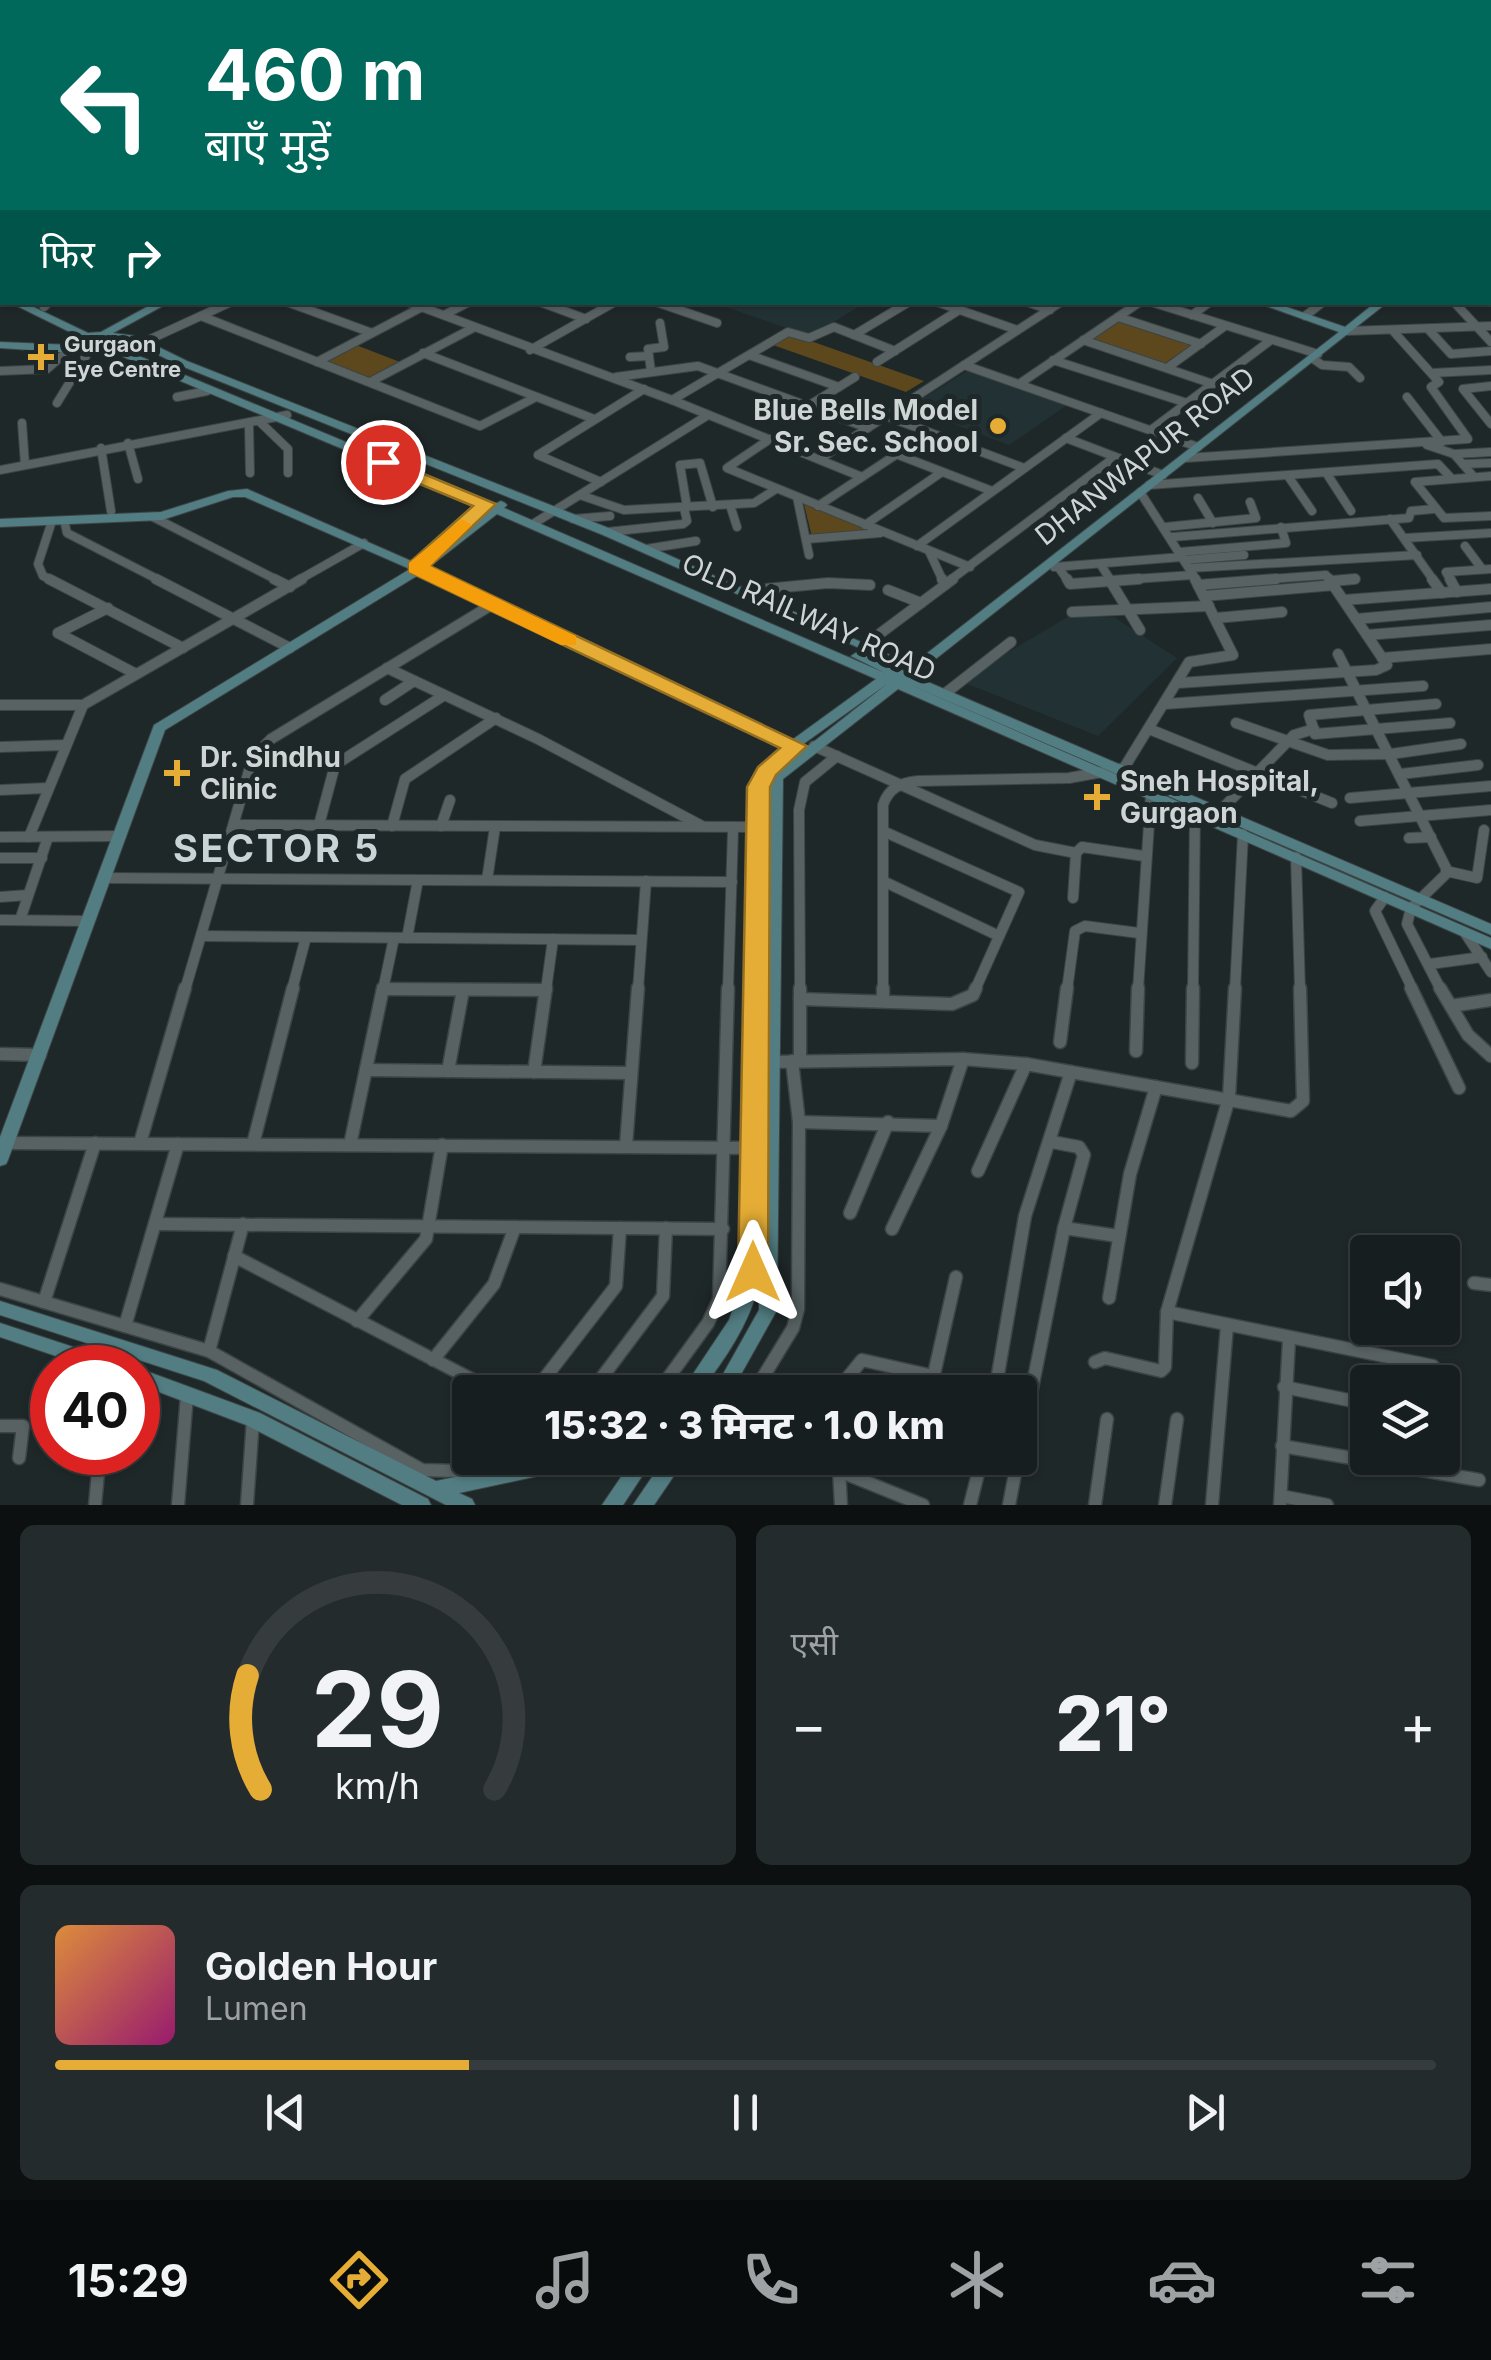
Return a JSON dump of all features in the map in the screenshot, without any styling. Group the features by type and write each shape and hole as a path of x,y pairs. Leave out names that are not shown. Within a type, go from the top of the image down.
{"street":[{"name":"OLD RAILWAY ROAD","path":"19,305 85,343 123,353 206,391 414,460 495,504"},
{"name":"OLD RAILWAY ROAD","path":"43,305 85,343"},
{"path":"0,371 47,370 85,343 160,305"},
{"path":"57,403 85,343 109,336 161,305"},
{"path":"142,343 225,305"},
{"path":"295,305 372,334"},
{"path":"415,305 672,400 862,477"},
{"path":"444,315 463,305"},
{"path":"548,305 586,319"},
{"path":"530,350 610,305"},
{"path":"665,305 717,323"},
{"path":"854,335 904,305"},
{"path":"945,305 1017,330"},
{"path":"1036,305 1050,310"},
{"path":"820,459 1058,305"},
{"path":"1019,384 1136,305"},
{"path":"1160,305 1315,356 1322,365 1349,367 1360,378"},
{"path":"1192,316 1206,305"},
{"path":"1269,305 1347,331 1491,326"},
{"path":"1304,316 1319,305"},
{"name":"DHANWAPUR ROAD","path":"762,1148 766,827 776,778 805,748 898,675 1052,566 1162,474 1379,305"},
{"path":"1457,305 1491,342"},
{"path":"318,362 422,308"},
{"path":"877,362 959,310"},
{"path":"202,316 482,426 536,397"},
{"path":"1118,317 1201,344"},
{"path":"109,336 132,318"},
{"path":"652,371 648,349 664,347 660,323"},
{"path":"1167,368 1225,326"},
{"path":"672,400 788,332 809,338 834,327 895,351"},
{"path":"370,382 473,328"},
{"path":"1429,330 1451,354 1491,351"},
{"path":"1186,458 1442,442 1468,437 1431,388 1439,382 1394,332"},
{"name":"OLD RAILWAY ROAD","path":"109,336 282,417 868,650 898,675 1124,768 1417,904 1491,930"},
{"path":"0,342 112,346 109,336"},
{"path":"109,336 142,343 543,518 610,516"},
{"path":"1082,340 1214,384"},
{"path":"1151,430 1271,340"},
{"path":"423,354 594,420"},
{"path":"749,355 839,387"},
{"path":"630,357 649,356"},
{"path":"1053,360 1187,404"},
{"path":"612,377 694,365 868,428"},
{"path":"964,365 1198,447"},
{"path":"1432,373 1491,370"},
{"path":"808,406 855,376"},
{"path":"1489,418 1463,388 1491,386"},
{"path":"601,482 538,455 644,390"},
{"path":"177,396 206,391"},
{"path":"1407,396 1442,442"},
{"path":"1473,402 1491,401"},
{"path":"917,546 1101,413"},
{"path":"543,518 708,415"},
{"path":"886,416 1024,468"},
{"path":"0,470 128,443 158,432 249,425 282,417"},
{"path":"22,422 25,465"},
{"path":"261,423 288,449 288,473"},
{"path":"249,425 250,473"},
{"path":"818,506 929,432"},
{"path":"1066,438 1162,474"},
{"path":"770,440 726,468 970,567"},
{"path":"128,443 138,479"},
{"path":"1421,443 1454,454 1491,452"},
{"path":"800,451 842,444"},
{"path":"102,448 111,511"},
{"path":"896,454 992,492"},
{"path":"1454,454 1474,477"},
{"path":"573,519 743,591 868,650 921,603 1115,457"},
{"path":"55,459 60,473"},
{"path":"1464,464 1491,462"},
{"path":"607,532 687,521 680,466 704,464 712,507"},
{"path":"883,1000 885,798 900,783 1105,773 1124,768 1189,662 1233,655 1145,488 1438,464 1451,478"},
{"path":"865,525 942,472"},
{"path":"1326,474 1351,511"},
{"path":"1288,476 1312,511"},
{"path":"1491,476 1415,481 1434,509 1447,519 1491,516"},
{"path":"580,495 614,509 685,508 759,502 776,489"},
{"path":"0,523 153,518 242,492 419,566 492,604 805,748 837,756 1035,845 1076,853"},
{"path":"797,497 809,555"},
{"path":"1198,498 1212,522"},
{"path":"1168,532 1256,518 1250,502"},
{"path":"0,1160 159,728 419,566 495,504"},
{"path":"730,505 737,527"},
{"path":"1168,532 1390,519 1411,517 1414,510 1434,509"},
{"path":"153,518 290,586"},
{"name":"OLD RAILWAY ROAD","path":"543,518 1385,897 1417,904 1491,944"},
{"path":"1390,519 1442,593"},
{"path":"58,524 68,533 290,648"},
{"path":"58,524 39,570 183,648"},
{"path":"1188,566 1286,543 1281,528"},
{"path":"806,539 885,533"},
{"path":"1404,538 1491,533"},
{"path":"646,550 696,541"},
{"path":"0,705 82,705 364,544"},
{"path":"1465,546 1486,569"},
{"path":"929,550 945,586"},
{"path":"1188,566 1417,555"},
{"path":"1052,566 1070,584 1110,582 1244,556"},
{"path":"1101,564 1140,630"},
{"path":"1052,566 1188,566 1323,574 1334,583 1387,664 1382,669 1178,683"},
{"path":"1457,592 1446,572 1486,569"},
{"path":"1072,612 1130,610 1355,579"},
{"path":"743,591 870,585"},
{"path":"1344,600 1491,589"},
{"path":"888,590 921,603"},
{"path":"140,1143 236,825 249,767 260,749 492,604"},
{"path":"1356,618 1491,607"},
{"path":"108,608 58,633 136,674"},
{"path":"1216,618 1282,612"},
{"path":"1368,636 1491,626"},
{"path":"946,692 1010,642"},
{"path":"1382,658 1491,649"},
{"path":"1338,654 1446,871"},
{"path":"387,668 496,718 708,829"},
{"path":"385,700 414,681"},
{"path":"1166,704 1423,686"},
{"path":"319,825 335,765 443,696"},
{"path":"1436,704 1309,715 1315,734 1450,723"},
{"path":"29,837 82,705"},
{"path":"392,826 406,779 496,718"},
{"path":"1236,722 1328,755 1391,754 1461,744"},
{"path":"1149,729 1332,804"},
{"path":"1219,812 1296,733 1314,729"},
{"path":"0,746 66,745"},
{"path":"764,1375 793,1328 798,1309 796,1061 801,800 805,782 837,756"},
{"path":"1401,774 1478,765"},
{"path":"1350,798 1412,796 1491,786"},
{"path":"0,790 48,788"},
{"path":"1136,1051 1139,933 1152,794"},
{"path":"441,826 450,800"},
{"path":"1360,821 1491,810"},
{"path":"1192,1062 1195,813"},
{"path":"236,825 733,830 766,827"},
{"path":"487,880 494,827"},
{"path":"670,1375 716,1309 723,1229 733,830"},
{"path":"1446,871 1477,878 1484,830"},
{"path":"800,999 964,1002 972,996 1019,892 885,832"},
{"path":"1095,1362 1105,1358 1163,1370 1166,1312 1229,1098 1243,834"},
{"path":"0,837 120,836"},
{"path":"20,920 48,837"},
{"path":"1409,838 1431,838"},
{"path":"1074,898 1076,853 1082,847 1144,856"},
{"path":"762,1062 962,1058 1026,1064 1291,1110 1303,1101 1296,857"},
{"path":"0,858 42,858"},
{"path":"1446,871 1417,904 1408,924 1451,1006 1479,1050 1491,1056"},
{"path":"105,878 732,882"},
{"path":"350,1145 383,989 418,880"},
{"path":"626,1146 646,881"},
{"path":"884,882 999,936"},
{"path":"0,896 28,896"},
{"path":"1385,897 1375,910 1459,1088"},
{"path":"0,920 89,921"},
{"path":"1060,1042 1075,931 1084,926 1139,933"},
{"path":"1465,933 1491,972"},
{"path":"202,936 641,940"},
{"path":"253,1144 306,937"},
{"path":"534,1072 553,939"},
{"path":"1430,964 1482,957"},
{"path":"383,989 546,990"},
{"path":"448,1071 462,990"},
{"path":"1451,1006 1491,1000"},
{"path":"0,1054 40,1055"},
{"path":"892,1229 941,1126 962,1058"},
{"path":"978,1172 1026,1064"},
{"path":"366,1070 631,1073"},
{"path":"998,1375 1025,1216 1052,1142 1071,1072"},
{"path":"1109,1298 1130,1174 1156,1087"},
{"path":"798,1122 941,1126"},
{"path":"850,1213 888,1122"},
{"path":"7,1142 762,1148"},
{"path":"1035,1375 1064,1228 1084,1152 1052,1142"},
{"path":"44,1302 95,1143"},
{"path":"125,1326 178,1144"},
{"path":"357,1321 419,1250 432,1226 442,1145"},
{"path":"701,1375 745,1310 753,1272 762,1148"},
{"path":"732,1375 768,1310 762,1148"},
{"path":"154,1224 723,1229"},
{"path":"209,1352 242,1224"},
{"path":"432,1360 494,1284 516,1227"},
{"path":"547,1375 616,1286 620,1228"},
{"path":"605,1375 663,1296 666,1228"},
{"path":"1064,1228 1118,1236"},
{"path":"234,1256 462,1375"},
{"path":"933,1375 956,1277"},
{"path":"1474,1283 1491,1286"},
{"path":"0,1289 209,1352 422,1470 452,1471"},
{"path":"0,1308 210,1376 426,1497 515,1475"},
{"path":"1166,1312 1289,1340 1428,1365"},
{"path":"1212,1505 1226,1326"},
{"path":"2,1334 38,1345"},
{"path":"1289,1340 1280,1501 1327,1505"},
{"path":"850,1375 862,1360 929,1375"},
{"path":"160,1385 253,1420 426,1497 465,1505"},
{"path":"1284,1387 1350,1400"},
{"path":"178,1505 187,1395"},
{"path":"1094,1505 1108,1419"},
{"path":"246,1505 253,1420"},
{"path":"1165,1505 1177,1420"},
{"path":"0,1426 23,1426 19,1458"},
{"path":"1282,1446 1478,1480"},
{"path":"95,1505 98,1475"},
{"path":"612,1505 632,1475"},
{"path":"643,1505 664,1475"},
{"path":"839,1475 842,1505"},
{"path":"848,1475 890,1498 923,1505"},
{"path":"970,1505 978,1475"},
{"path":"1009,1505 1015,1475"}],"shaded area":[{"path":"720,305 862,305 810,336"},
{"path":"1121,320 1194,343 1164,364 1091,340"},
{"path":"791,334 924,381 906,392 773,345"},
{"path":"356,345 400,362 370,378 326,361"},
{"name":"Blue Bells Model Sr. Sec. School","path":"969,370 1067,405 1009,445 909,407"},
{"path":"804,504 871,531 812,537"},
{"path":"1071,615 1115,618 1177,658 1098,736 960,681"}],"slow traffic":[{"path":"462,525 416,568 569,640"}],"place":[{"name":"Gurgaon Eye Centre","path":"41,357"},
{"name":"Blue Bells Model Sr. Sec. School","path":"998,426"},
{"name":"Dr. Sindhu Clinic","path":"177,773"},
{"name":"Sneh Hospital, Gurgaon","path":"1097,797"}],"district":[{"name":"SECTOR 5","path":"277,848"}],"route":[{"path":"383,462 487,504 416,568 795,746 766,772 759,787 753,1272"}]}
